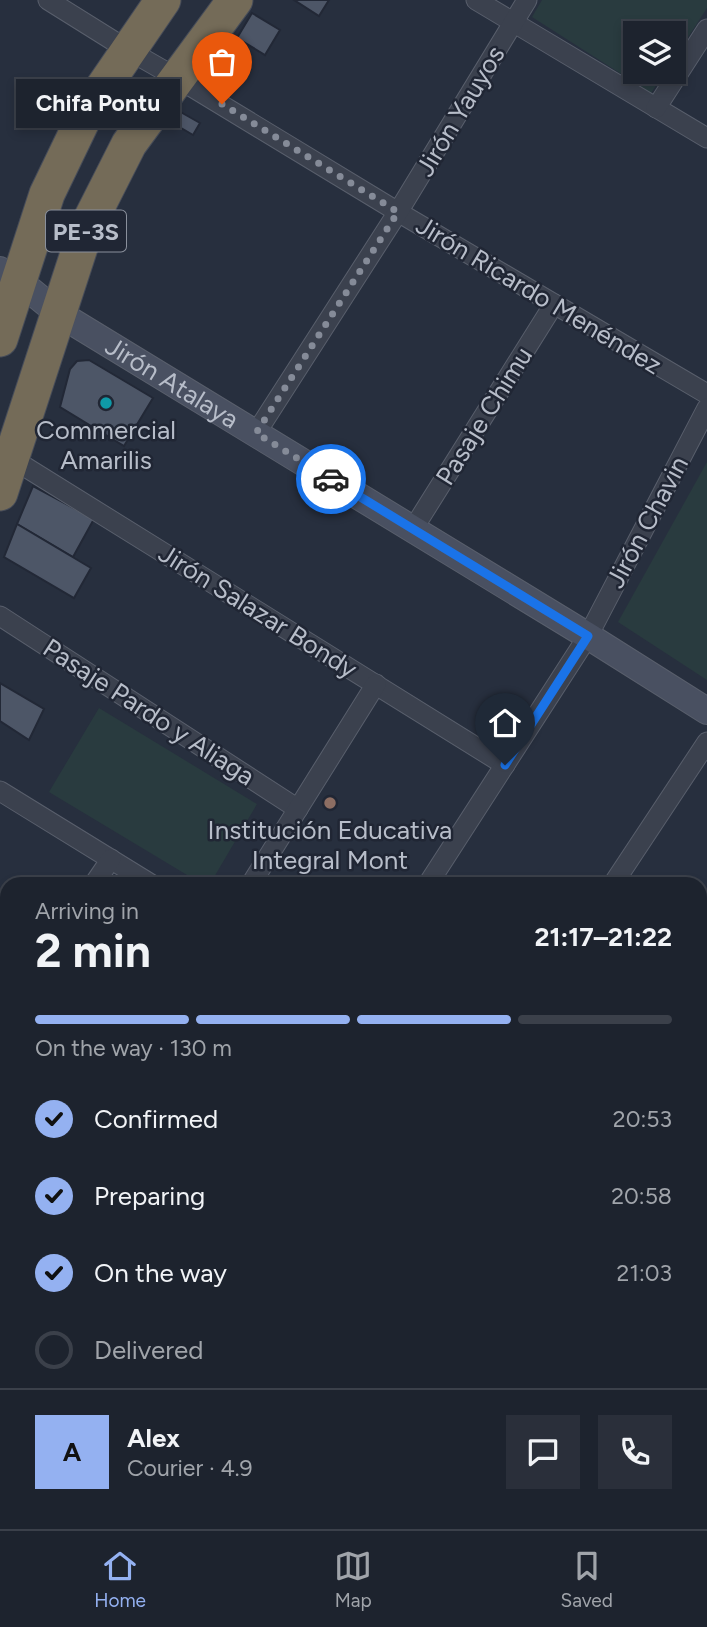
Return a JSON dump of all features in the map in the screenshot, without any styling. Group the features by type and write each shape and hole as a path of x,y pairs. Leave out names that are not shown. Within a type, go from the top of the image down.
{"highway":[{"name":"PE-3S","path":"0,340 10,276 47,194 87,111 163,0"},
{"name":"PE-3S","path":"0,493 86,229 129,144 235,0"}],"street":[{"name":"Jirón Ricardo Menéndez","path":"48,0 398,212 707,394"},
{"path":"475,0 707,138"},
{"name":"Jirón Yauyos","path":"256,433 398,212 527,0"},
{"path":"656,108 707,29"},
{"name":"Jirón Atalaya","path":"10,276 58,313 707,711"},
{"name":"Pasaje Chimu","path":"413,529 554,304"},
{"name":"Jirón Chavin","path":"433,877 588,636 707,408"},
{"name":"Jirón Salazar Bondy","path":"11,458 505,765"},
{"name":"Pasaje Pardo y Aliaga","path":"0,616 298,809"},
{"path":"255,877 376,684"},
{"path":"618,877 707,742"},
{"path":"0,791 140,877"},
{"path":"99,877 111,859"}],"shaded area":[{"path":"542,0 707,0 707,8 686,40 686,21 623,21 623,75 532,17"},
{"path":"637,84 657,84 651,93"},
{"path":"707,462 707,680 618,622"},
{"path":"99,708 257,804 214,877 190,877 49,792"}],"building":[{"path":"294,0 329,0 319,16"},
{"path":"252,13 280,30 265,55 237,38"},
{"path":"177,110 200,123 193,135 171,122"},
{"name":"Commercial Amarilis","path":"89,360 153,398 124,446 60,407 70,369 77,361"},
{"path":"33,486 94,519 73,557 17,524"},
{"path":"17,524 91,568 74,598 4,557"},
{"path":"0,683 44,709 29,740 0,721"}],"way so far":[{"path":"222,104 398,212 256,433 331,479"}],"place":[{"name":"Chifa Pontu","path":"222,104"},
{"name":"Commercial Amarilis","path":"106,403"},
{"name":"Institución Educativa Integral Mont","path":"330,803"}],"route":[{"path":"331,479 588,636 505,765"}]}
